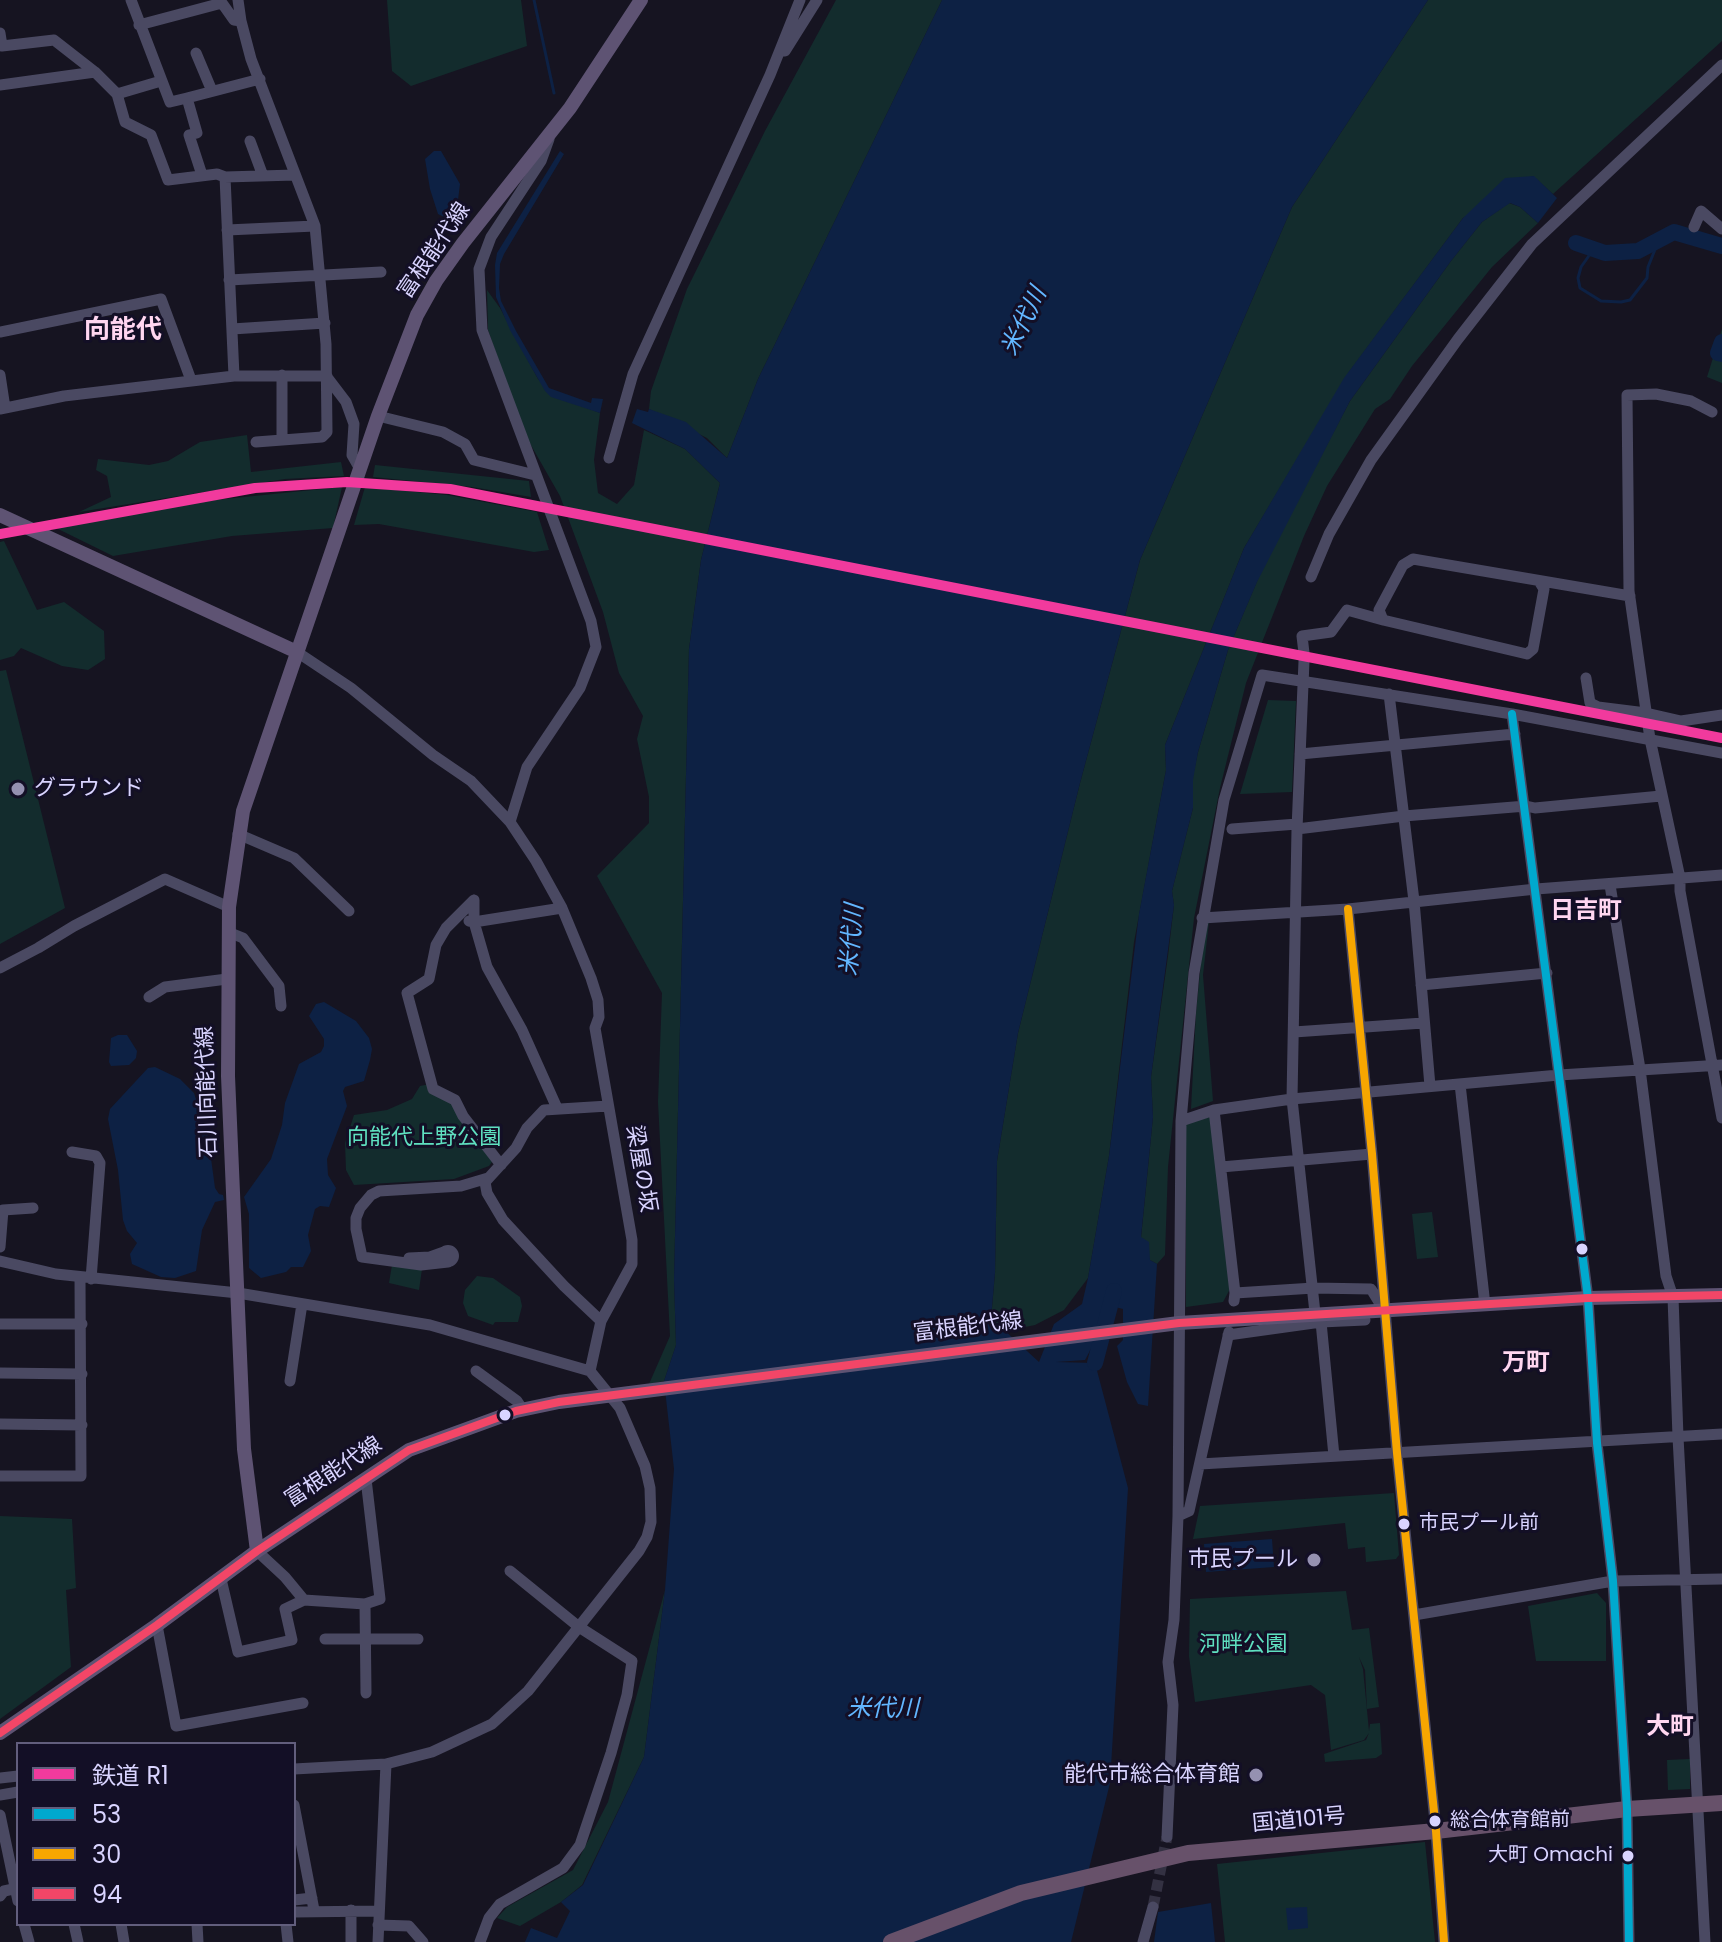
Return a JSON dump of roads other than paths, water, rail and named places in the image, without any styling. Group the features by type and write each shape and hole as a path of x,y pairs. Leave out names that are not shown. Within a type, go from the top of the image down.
{"highway":[{"name":"国道101号","path":"891,1942 1021,1893 1188,1853 1436,1831 1627,1809 1722,1803"}],"main road":[{"name":"富根能代線","path":"297,652 378,416 417,315 436,281 553,131 641,0"},
{"path":"0,515 297,652"},
{"name":"石川向能代線","path":"257,1551 245,1460 228,1076 229,907 243,811 297,652"},
{"name":"富根能代線","path":"257,1551 409,1450 523,1410 611,1395 1216,1320 1318,1317 1588,1298 1722,1295"},
{"path":"0,1733 157,1625 257,1551"}],"street":[{"path":"131,0 170,102 260,79"},
{"path":"238,0 241,21 260,79 315,226 325,323 327,432 322,437 256,442"},
{"path":"609,458 626,393 770,75 800,0"},
{"path":"770,75 817,0"},
{"path":"139,25 222,3 234,20 241,21"},
{"path":"0,33 2,46 54,40 95,72 117,94 125,122 151,135 168,180 217,174 225,177 295,175"},
{"path":"196,53 212,91"},
{"path":"1311,577 1329,534 1371,460 1458,339 1532,244 1722,65"},
{"path":"0,85 95,72"},
{"path":"117,94 161,81"},
{"path":"187,98 197,133 189,135 202,175"},
{"path":"510,822 527,767 580,688 596,647 591,621 482,330 479,269 491,237 541,161 553,131"},
{"path":"250,141 263,176"},
{"path":"225,177 234,376"},
{"path":"1694,227 1701,211 1722,229"},
{"path":"227,230 315,226"},
{"path":"229,280 381,272"},
{"path":"0,332 161,299 191,380"},
{"path":"232,329 325,323"},
{"path":"0,375 2,409 64,396 191,380 234,376 327,376"},
{"path":"282,375 282,439"},
{"path":"327,376 346,402 354,424 352,455 360,469"},
{"path":"1712,412 1691,401 1656,394 1627,395 1630,596 1650,739 1718,1065 1722,1118"},
{"path":"378,416 443,432 465,444 474,460 535,475"},
{"path":"1383,620 1379,610 1403,565 1413,559 1630,596"},
{"path":"1334,1456 1292,1099 1297,826 1304,681 1302,636 1331,632 1347,610 1527,654 1533,649 1544,589 1539,581"},
{"name":"梁屋の坂","path":"297,652 351,688 433,755 471,781 510,822 562,908 591,978 598,1000 599,1017 595,1028 627,1206 632,1264 601,1321 590,1371"},
{"path":"1167,1837 1173,1705 1168,1662 1174,1620 1178,1516 1172,1325 1181,1121 1202,918 1224,800 1262,675 1512,714 1722,753"},
{"path":"1586,678 1590,703 1598,707 1681,721 1722,715"},
{"path":"1389,694 1414,901 1430,1086"},
{"path":"1512,714 1588,1298 1597,1443 1613,1581 1627,1809 1629,1942"},
{"path":"1300,754 1515,734"},
{"path":"1232,829 1661,796"},
{"path":"238,834 294,858 349,911"},
{"path":"1202,918 1348,909 1536,889 1722,875"},
{"path":"0,968 165,879 229,907"},
{"path":"1610,885 1640,1069 1666,1276 1673,1297 1705,1942"},
{"path":"501,1165 463,1116 455,1100 433,1089 407,993 429,979 436,945 474,900 474,922 487,967 522,1030 557,1108"},
{"path":"456,918 474,922 562,908"},
{"path":"1348,909 1444,1942"},
{"path":"228,932 243,938 279,986 281,1006"},
{"path":"1421,985 1547,973"},
{"path":"149,997 165,987 227,979"},
{"path":"1294,1032 1423,1023"},
{"path":"1181,1121 1214,1110 1292,1099 1559,1075 1718,1065"},
{"path":"1460,1084 1485,1305"},
{"path":"601,1321 503,1220 487,1193 485,1182 544,1110 608,1106"},
{"path":"1214,1110 1234,1297 1314,1288 1371,1289 1385,1310"},
{"path":"0,1476 81,1476 82,1324 100,1163 96,1156 72,1152"},
{"path":"1221,1167 1372,1154"},
{"path":"446,1257 410,1259 361,1254 356,1218 364,1202 371,1195 389,1189 461,1186 489,1178"},
{"path":"0,1247 3,1210 33,1208"},
{"path":"0,1261 35,1271 238,1293 430,1325 590,1371 620,1408 645,1466 650,1488 651,1522 647,1537 528,1691 492,1724 432,1752 386,1764 296,1769"},
{"path":"290,1381 302,1304"},
{"path":"1178,1516 1189,1511 1228,1334 1318,1317 1365,1320"},
{"path":"0,1324 82,1324"},
{"path":"476,1371 517,1401 523,1410"},
{"path":"0,1373 82,1374"},
{"path":"0,1424 82,1425"},
{"path":"1200,1464 1722,1434"},
{"path":"221,1579 238,1652 292,1640 285,1609 304,1600 365,1604 380,1599 366,1479"},
{"path":"257,1551 304,1600"},
{"path":"480,1942 489,1918 500,1904 563,1868 580,1845 597,1799 627,1695 632,1661 579,1627 510,1571"},
{"path":"1414,1615 1613,1581 1722,1579"},
{"path":"365,1604 366,1693"},
{"path":"157,1625 176,1726 303,1703"},
{"path":"325,1639 418,1639"},
{"path":"378,1942 386,1764"},
{"path":"0,1815 16,1888 4,1891 0,1896"},
{"path":"296,1815 313,1904"},
{"path":"296,1900 351,1910 379,1911"},
{"path":"296,1911 313,1904"},
{"path":"1143,1942 1153,1907"},
{"path":"351,1910 351,1942"},
{"path":"378,1925 409,1926 423,1942"}],"water":[{"name":"米代川","path":"942,0 1428,0 1292,207 1140,560 1080,783 1018,1033 997,1161 991,1318 1039,1362 1054,1324 1082,1304 1088,1278 1109,1156 1139,914 1166,770 1165,745 1244,548 1344,378 1463,218 1505,178 1534,176 1557,198 1538,223 1520,207 1510,203 1482,222 1350,401 1257,582 1228,650 1198,752 1193,780 1193,808 1172,891 1174,905 1151,1077 1153,1117 1141,1237 1149,1242 1150,1260 1157,1264 1148,1406 1138,1404 1127,1382 1117,1346 1123,1340 1123,1309 1115,1307 1104,1312 1085,1360 1056,1362 1095,1363 1128,1488 1110,1783 1071,1942 525,1942 531,1928 557,1938 570,1911 561,1902 583,1885 644,1757 665,1590 674,1469 664,1381 676,1345 674,1279 689,649 701,560 720,483 685,449 632,423 637,409 648,412 649,409 686,422 727,458 758,379"},
{"path":"434,151 441,151 460,184 458,200 444,217 438,214 425,159"},
{"path":"560,151 564,154 504,254 500,264 499,288 501,301 516,331 549,388 591,403 592,398 603,399 600,413 551,397 545,391 510,330 496,297 497,253"},
{"path":"324,1002 356,1021 369,1038 372,1049 370,1060 364,1081 345,1087 343,1091 347,1106 327,1159 328,1175 336,1188 329,1207 315,1209 308,1235 311,1251 303,1267 291,1267 286,1272 261,1278 249,1268 249,1214 244,1197 271,1159 282,1125 285,1103 299,1064 321,1052 324,1046 324,1039 309,1016 316,1004"},
{"path":"127,1035 137,1051 136,1058 129,1065 111,1066 109,1062 111,1038"},
{"path":"155,1067 180,1079 194,1093 208,1136 215,1188 224,1200 215,1202 202,1230 196,1271 175,1278 161,1277 132,1264 130,1254 137,1243 123,1220 108,1119 110,1109 148,1068"},
{"name":"市民プール","path":"1272,1539 1274,1567 1206,1572 1204,1544"},
{"path":"1211,1903 1215,1942 1154,1942 1158,1912"},
{"path":"1307,1907 1308,1928 1288,1930 1286,1908"}],"waterway":[{"path":"534,0 554,93"},
{"path":"1576,243 1605,253 1638,251 1674,232 1722,246"},
{"path":"1593,250 1581,267 1578,278 1580,288 1601,301 1621,302 1630,300 1647,278 1658,242"},
{"path":"1722,342 1718,353 1722,354"},
{"path":"1095,1363 1114,1291"}],"tunnel":[{"path":"1153,1907 1167,1837"}],"rail line":[{"name":"R1","path":"0,534 255,488 347,482 450,489 1722,738"}],"place":[{"name":"グラウンド","path":"18,789"},
{"name":"市民プール前","path":"1404,1524"},
{"name":"市民プール","path":"1314,1560"},
{"name":"能代市総合体育館","path":"1256,1775"},
{"name":"総合体育館前","path":"1435,1821"},
{"name":"大町 Omachi","path":"1628,1856"}],"district":[{"name":"向能代","path":"123,331"},
{"name":"日吉町","path":"1586,912"},
{"name":"万町","path":"1526,1364"},
{"name":"大町","path":"1670,1728"}],"park label":[{"name":"向能代上野公園","path":"424,1138"},
{"name":"河畔公園","path":"1243,1645"}]}
